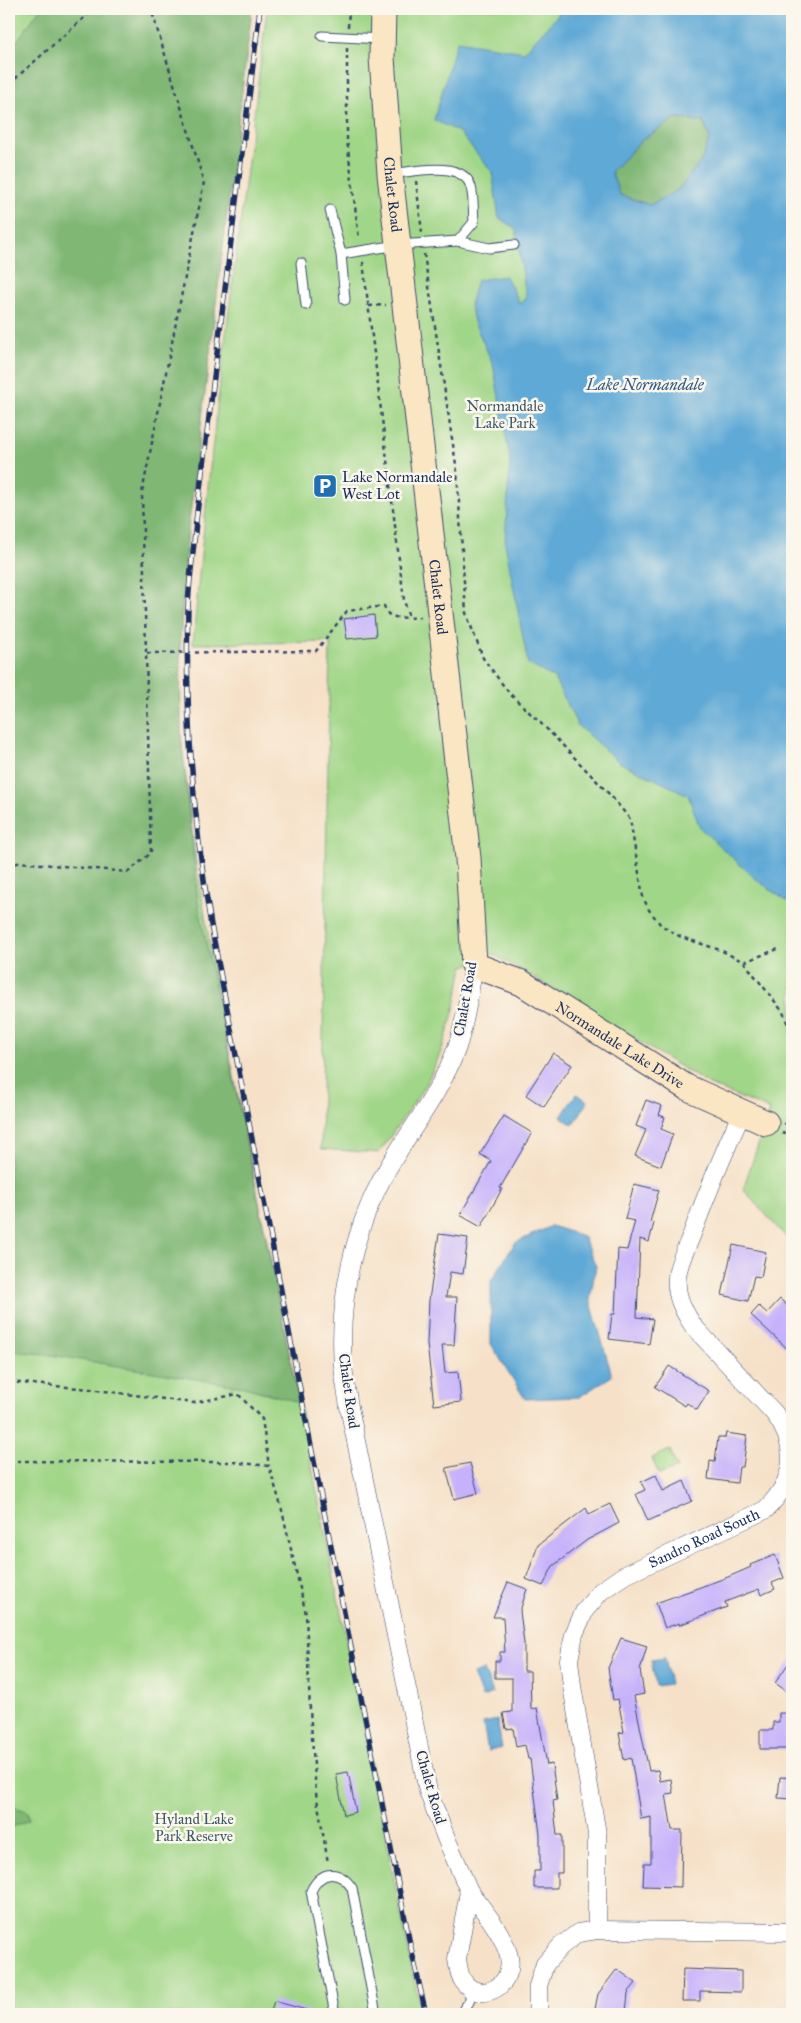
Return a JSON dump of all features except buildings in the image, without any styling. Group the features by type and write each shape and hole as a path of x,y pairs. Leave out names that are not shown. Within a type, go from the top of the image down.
{"street":[{"name":"Chalet Road","path":"383,9 384,91 390,174 468,858 474,965 457,1046 443,1080 388,1168 370,1204 356,1244 347,1283 342,1325 343,1366 349,1406 428,1791 469,1891 500,1936 508,1953 510,1966 509,1975 505,1981 495,1990 482,1992 472,1988"},
{"name":"Normandale Lake Drive","path":"474,965 522,983 686,1087 766,1123"},
{"name":"Sandro Road South","path":"597,1930 597,1834 569,1660 574,1634 585,1610 601,1591 623,1576 765,1510 778,1497 786,1480 791,1462 790,1444 785,1428 694,1327 684,1312 678,1295 676,1277 682,1259 717,1168 742,1112"},
{"path":"469,1891 457,1959 463,1981 472,1988"},
{"path":"538,2014 538,1986 545,1964 561,1946 578,1933 597,1930 792,1932"}],"lane":[{"path":"322,36 382,38"},
{"path":"390,174 440,169 458,173 467,180 470,186 474,222 458,241"},
{"path":"330,210 341,254 345,300"},
{"path":"341,254 398,245 458,241 489,248 514,245"},
{"path":"301,263 306,305"},
{"path":"335,2014 311,1890 315,1882 324,1876 332,1874 341,1876 348,1881 352,1888 376,2014"},
{"path":"460,2014 469,2002 472,1988"}],"path":[{"path":"9,84 94,9"},
{"path":"9,868 19,862 128,872 151,853 142,493 204,182 151,9"},
{"path":"349,9 347,140 360,241"},
{"path":"414,172 457,471 466,613 483,658 509,693 550,732 611,796 630,819 643,897 649,910 661,925 681,937 720,950 744,962 783,1012 792,1035"},
{"path":"363,261 403,590 409,618"},
{"path":"369,306 392,304"},
{"path":"146,653 316,651 347,611 384,606 388,614 395,617 428,616"},
{"path":"744,962 778,949"},
{"path":"9,1382 90,1389 194,1403 238,1394 262,1419 269,1466 281,1506 306,1614 316,1793 328,1862 332,1874"},
{"path":"9,1461 232,1462 269,1466"}],"green space":[{"name":"Hyland Lake Park Reserve","path":"9,9 252,9 187,539 180,640 181,735 196,863 222,1016 421,2014 9,2014"},
{"path":"40,9 252,9 187,539 180,640 181,735 198,902 299,1402 244,1387 45,1354 9,1351 9,52"},
{"name":"Normandale Lake Park","path":"267,9 792,9 792,1244 743,1189 770,1110 710,1085 525,972 492,954 463,967 453,1015 437,1061 412,1106 379,1153 321,1149 330,642 193,644 217,405"},
{"path":"675,118 702,121 710,137 702,160 678,191 650,205 620,195 611,172 642,140"},
{"path":"670,1450 677,1468 659,1475 652,1458"},
{"path":"9,1806 24,1810 28,1813 29,1820 9,1828"}],"water":[{"name":"Lake Normandale","path":"559,9 792,9 792,905 757,880 700,828 688,795 619,762 578,726 554,678 528,664 505,543 510,459 493,364 474,322 470,305 477,280 506,276 520,304 526,297 516,229 499,218 492,172 459,132 434,120 457,41 524,52 558,15","holes":["676,118 703,121 710,137 702,160 678,190 650,205 620,195 611,172 642,140"]},
{"path":"576,1094 588,1101 573,1125 561,1117"},
{"path":"551,1226 583,1236 596,1266 590,1299 612,1376 579,1397 525,1399 491,1344 491,1281 515,1243"},
{"path":"665,1658 670,1684 656,1686 651,1660"},
{"path":"484,1670 493,1693 482,1697 473,1674"},
{"path":"497,1720 502,1748 488,1751 483,1723"}],"railway":[{"path":"260,9 189,586 187,648 189,727 195,807 211,925 308,1431 409,1939 426,2014"}],"place":[{"name":"Lake Normandale West Lot","path":"325,486"}]}
